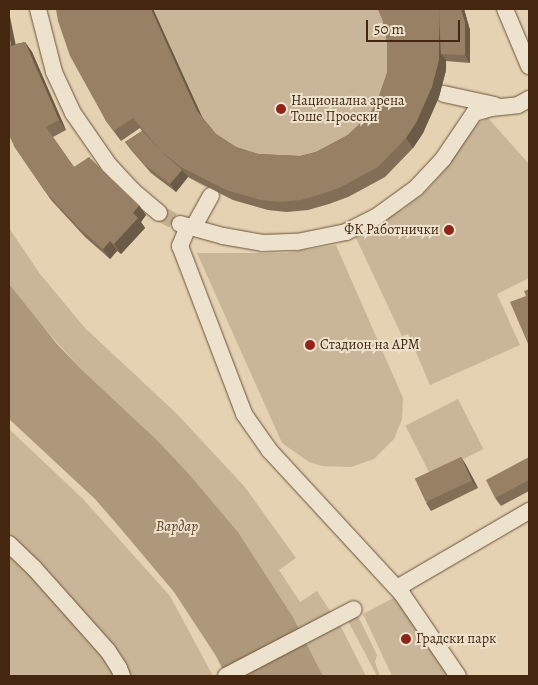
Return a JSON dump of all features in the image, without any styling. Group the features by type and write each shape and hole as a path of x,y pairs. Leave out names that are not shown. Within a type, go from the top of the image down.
{"street":[{"path":"38,9 54,72 73,113 109,165 132,191 159,213"},
{"path":"505,9 529,66"},
{"path":"444,94 529,111"},
{"path":"187,226 242,240 280,243 318,239 346,232 376,217 416,188 443,159 474,113 491,108 518,105 529,99"},
{"path":"211,196 187,226 180,246 244,414 270,451 397,588 458,676"},
{"path":"397,588 529,511"},
{"path":"9,544 34,568 108,651 122,676"},
{"path":"226,676 354,609"}],"shaded area":[{"name":"Национална арена Тоше Проески","path":"85,9 443,9 447,47 446,70 439,97 423,133 413,148 385,177 348,197 287,212 268,210 233,200 199,184 188,177 148,139 140,128"},
{"name":"ФК Работнички","path":"488,118 529,164 529,278 497,294 520,345 430,385 408,334 402,336 356,238 403,209 425,192 445,170 478,123"},
{"path":"9,228 40,274 85,328 176,413 244,486 296,558 279,570 300,602 317,591 342,629 366,676 323,676 293,617 238,532 158,441 82,370 36,319 9,284"},
{"name":"Стадион на АРМ","path":"336,245 403,398 402,419 394,439 374,459 351,467 322,466 309,462 282,443 197,253 285,253"},
{"path":"458,399 483,449 431,476 405,426"},
{"path":"9,429 83,499 170,596 213,676 9,676"},
{"name":"Градски парк","path":"405,592 464,676 392,676 363,614"},
{"path":"357,614 377,655 375,662 380,676 377,676 347,619"}],"water":[{"name":"Вардар","path":"9,284 57,344 158,441 238,532 293,617 323,676 226,676 216,656 174,592 121,529 95,499 9,419"}],"building":[{"path":"56,9 151,9 197,111 216,134 236,147 258,154 300,156 316,152 348,135 370,114 378,99 387,73 387,42 383,21 378,9 438,9 439,60 432,87 416,123 406,138 378,167 341,187 301,200 280,202 261,200 226,190 181,167 161,151 133,118 114,131 106,121 70,56 58,21"},
{"path":"439,9 461,9 465,22 465,55 441,54"},
{"path":"9,34 11,46 25,42 59,120 46,127 74,167 89,157 139,205 133,213 138,218 114,244 110,241 103,249 78,227 44,190 14,146 9,135"},
{"path":"142,131 182,170 170,184 145,165 125,142"},
{"path":"529,289 529,346 510,302 526,296 524,291"},
{"path":"461,457 472,481 426,502 415,479"},
{"path":"529,457 529,480 495,498 486,480"}],"tunnel":[{"path":"159,213 180,224"}],"place":[{"name":"Национална арена Тоше Проески","path":"281,109"},
{"name":"ФК Работнички","path":"449,230"},
{"name":"Стадион на АРМ","path":"310,345"},
{"name":"Градски парк","path":"406,639"}]}
